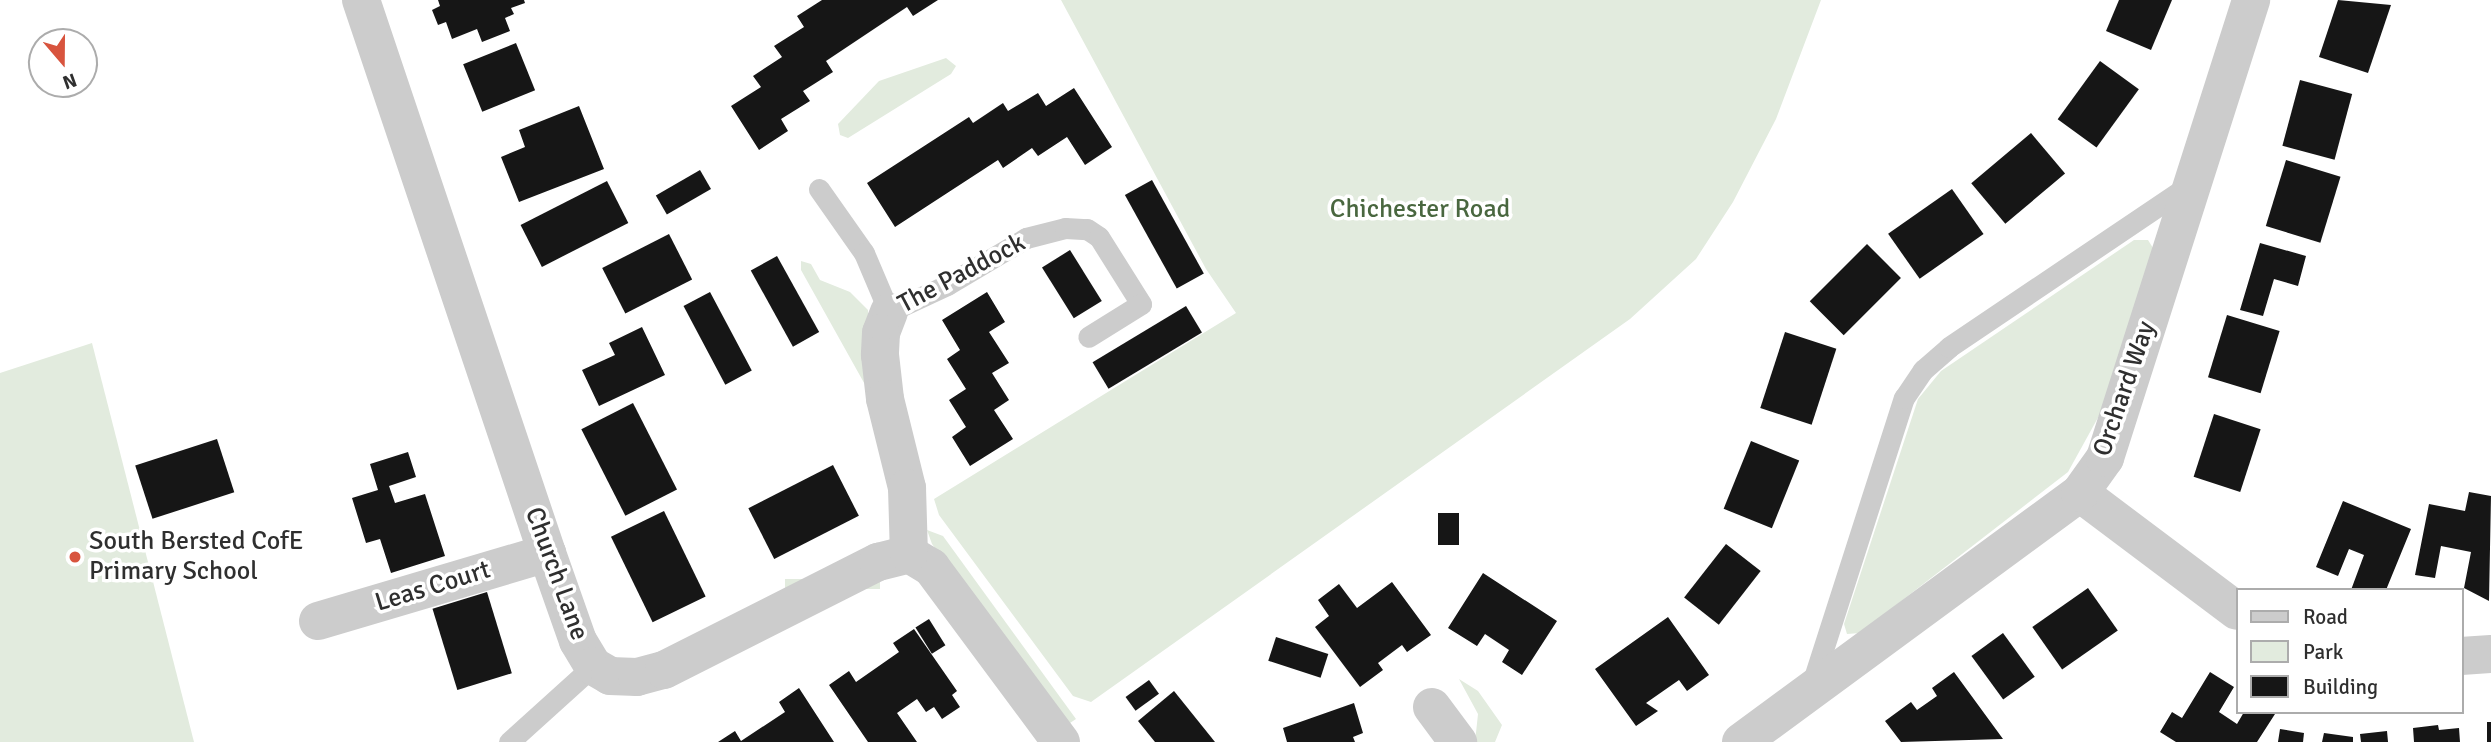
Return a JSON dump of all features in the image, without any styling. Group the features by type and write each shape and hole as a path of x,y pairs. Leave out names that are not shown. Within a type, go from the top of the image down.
{"street":[{"name":"Church Lane","path":"361,0 547,553 578,641 593,666 610,676 637,677 664,670 878,562 909,554"},
{"name":"Orchard Way","path":"1741,742 2080,493 2105,458 2121,417 2190,185 2250,0"},
{"name":"The Paddock","path":"889,312 881,333 880,355 885,399 907,488 909,554"},
{"path":"2080,493 2236,610"},
{"name":"Leas Court","path":"318,621 547,553"},
{"path":"909,554 931,567 1061,742"},
{"path":"2463,656 2491,654"},
{"path":"1432,707 1458,742"}],"lane":[{"path":"1810,689 1905,398 1923,370 1950,347 2190,185"},
{"name":"The Paddock","path":"819,189 864,253 889,312 947,285 1026,237 1065,228 1087,229 1100,237 1141,304 1088,337"},
{"path":"509,742 593,666"}],"green space":[{"name":"Chichester Road","path":"1061,0 1821,0 1776,119 1733,202 1696,259 1630,319 1091,702 1073,696 939,515 934,499 1236,313 1206,269"},
{"path":"946,58 956,66 951,74 848,138 840,135 838,124 879,81"},
{"path":"2134,240 2148,240 2153,248 2100,414 2068,472 1860,633 1847,634 1844,624 1918,399 1941,371"},
{"path":"801,261 811,264 820,280 850,292 868,310 868,390 801,270"},
{"name":"South Bersted CofE Primary School","path":"92,343 194,742 0,742 0,373"},
{"path":"927,530 943,536 1076,719 1067,725 932,544"},
{"path":"785,579 880,579 880,589 785,589"},
{"path":"1459,679 1478,691 1502,725 1495,742 1475,742 1478,714"}],"building":[{"path":"438,0 524,0 525,3 511,8 514,14 505,18 510,31 482,42 477,29 452,39 446,22 438,25 432,10 440,6"},
{"path":"822,0 938,0 913,16 907,7 826,61 833,72 803,91 810,101 781,119 788,131 759,150 731,106 761,87 753,76 782,57 774,46 804,27 797,16"},
{"path":"2119,0 2172,0 2151,50 2106,31"},
{"path":"2338,0 2391,5 2368,73 2319,57"},
{"path":"516,43 535,90 482,112 463,64"},
{"path":"2100,61 2139,89 2097,147 2058,119"},
{"path":"2300,80 2352,94 2335,160 2282,146"},
{"path":"1074,88 1112,147 1085,165 1067,137 1038,156 1032,148 1003,168 998,160 895,227 867,183 969,117 973,123 1003,103 1008,111 1038,93 1046,106"},
{"path":"579,106 604,169 519,202 501,157 525,147 519,130"},
{"path":"2031,133 2065,174 2005,224 1971,183"},
{"path":"2286,160 2341,177 2320,243 2266,226"},
{"path":"700,170 711,189 667,215 656,196"},
{"path":"1152,180 1204,274 1177,289 1125,195"},
{"path":"607,181 628,223 542,267 521,225"},
{"path":"1952,189 1984,234 1920,279 1888,234"},
{"path":"669,234 692,279 625,313 602,268"},
{"path":"2260,243 2306,256 2298,286 2274,279 2263,316 2240,310"},
{"path":"1867,244 1901,278 1844,335 1810,301"},
{"path":"1070,250 1102,301 1074,318 1042,267"},
{"path":"777,256 819,332 793,347 751,271"},
{"path":"710,292 752,371 725,385 684,306"},
{"path":"987,292 1005,322 989,332 1009,363 992,373 1009,400 994,410 1013,439 970,466 952,437 966,427 949,400 966,389 947,359 960,350 942,320"},
{"path":"1186,306 1202,333 1109,389 1093,362"},
{"path":"2227,315 2280,331 2261,393 2208,377"},
{"path":"642,327 665,375 599,406 582,370 615,355 609,343"},
{"path":"1785,332 1836,349 1812,425 1760,408"},
{"path":"633,403 677,489 625,516 581,429"},
{"path":"2214,414 2261,429 2240,492 2194,477"},
{"path":"217,439 234,492 153,519 135,466"},
{"path":"1751,441 1799,460 1772,528 1724,509"},
{"path":"408,452 416,477 389,486 395,503 425,494 445,556 391,573 380,539 366,543 352,498 378,490 370,464"},
{"path":"833,465 859,516 774,559 748,508"},
{"path":"2469,492 2491,496 2489,601 2464,588 2471,552 2441,546 2435,578 2415,575 2429,504 2465,511"},
{"path":"2343,501 2411,529 2387,588 2352,588 2364,555 2349,549 2338,576 2316,567"},
{"path":"664,511 706,596 653,622 611,537"},
{"path":"1438,513 1459,513 1459,545 1438,545"},
{"path":"1726,544 1761,571 1719,625 1684,598"},
{"path":"1483,573 1557,621 1522,675 1502,662 1509,650 1485,634 1477,646 1448,628"},
{"path":"1392,582 1431,635 1407,652 1402,645 1378,663 1383,670 1360,687 1315,627 1329,616 1318,600 1339,584 1357,608"},
{"path":"2088,588 2118,631 2062,670 2032,627"},
{"path":"487,592 512,673 457,690 432,609"},
{"path":"1668,617 1709,675 1687,691 1679,680 1646,703 1658,711 1636,726 1595,669"},
{"path":"929,619 945,645 932,654 915,627"},
{"path":"914,629 957,691 952,695 960,707 942,719 934,707 926,712 917,699 897,713 917,742 868,742 829,685 849,671 856,682 899,652 893,643"},
{"path":"2003,633 2035,677 2003,700 1971,656"},
{"path":"1276,637 1328,654 1321,678 1268,661"},
{"path":"1954,672 2003,739 1901,742 1885,721 1911,702 1917,710 1937,696 1932,688"},
{"path":"2210,672 2234,687 2219,712 2237,724 2243,714 2275,714 2257,742 2176,742 2160,732 2172,712 2182,718"},
{"path":"1149,680 1159,694 1136,711 1126,697"},
{"path":"799,688 834,742 718,742 735,731 741,741 785,712 779,702"},
{"path":"1174,691 1215,742 1155,742 1138,721"},
{"path":"1354,703 1363,733 1353,737 1355,742 1287,742 1283,728"},
{"path":"2487,722 2491,722 2491,742 2487,742"},
{"path":"2438,725 2439,730 2459,728 2460,742 2414,742 2413,728"},
{"path":"2280,729 2304,733 2303,742 2278,742"},
{"path":"2387,731 2388,742 2361,742 2360,734"},
{"path":"2324,733 2353,737 2353,742 2322,742"}],"place":[{"name":"South Bersted CofE Primary School","path":"75,557"}]}
